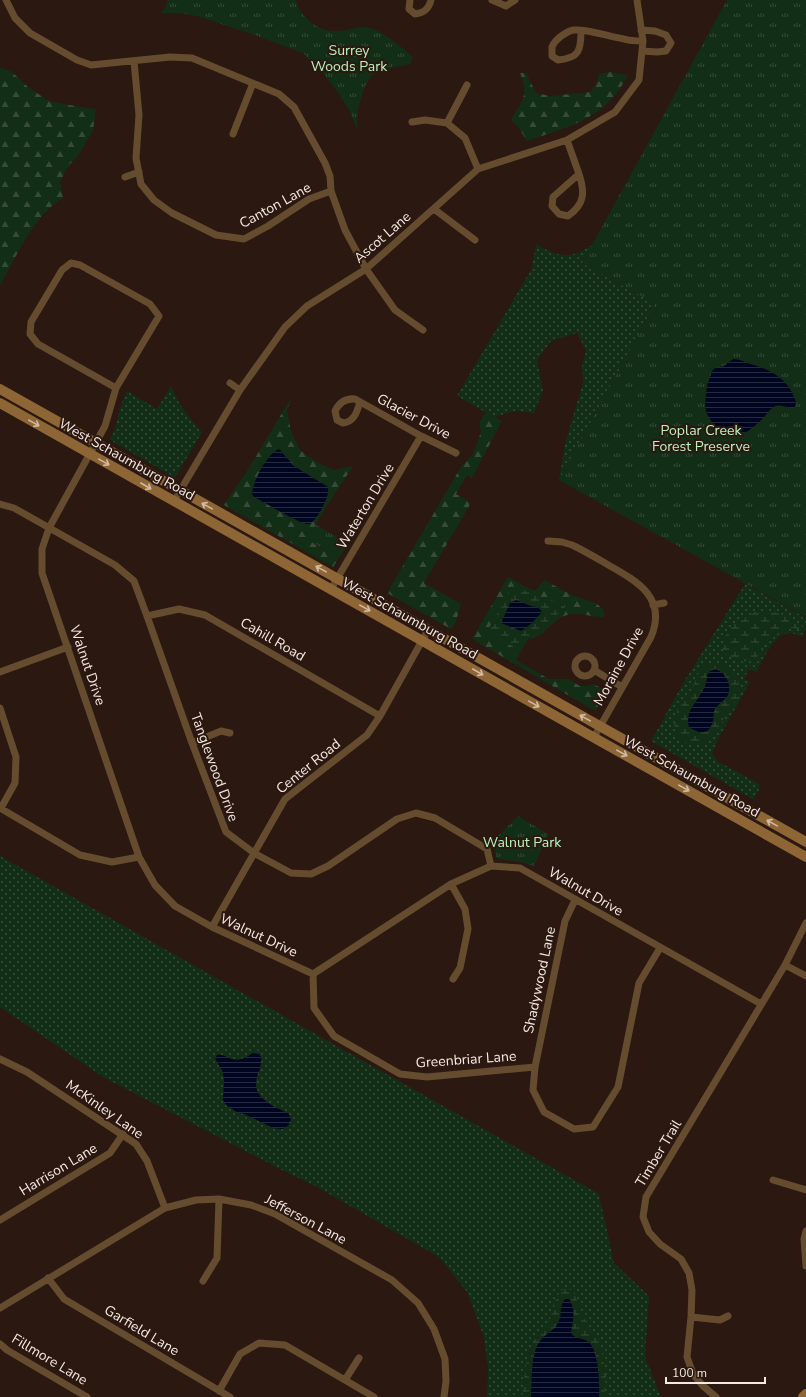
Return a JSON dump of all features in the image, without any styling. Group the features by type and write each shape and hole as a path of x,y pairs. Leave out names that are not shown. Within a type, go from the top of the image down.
{"main road":[{"name":"West Schaumburg Road","path":"0,389 806,842"},
{"name":"West Schaumburg Road","path":"0,403 806,856"}],"street":[{"path":"410,0 409,9 415,14 422,13 429,6 431,0"},
{"path":"492,0 506,6 515,0"},
{"name":"Ascot Lane","path":"174,501 240,390 284,327 307,306 366,269 478,169 567,140 615,112 639,80 643,41 636,0"},
{"path":"4,2 15,18 30,33 77,60 91,65 170,57 192,58 279,94 294,107 330,176 331,191 345,230 366,269 395,310 423,330"},
{"path":"581,31 580,47 575,56 568,59 558,60 552,56 552,47 565,33 574,30 581,31 625,40 643,41"},
{"path":"641,30 655,31 666,35 671,43 666,51 642,51"},
{"name":"Canton Lane","path":"134,60 139,115 136,158 141,184 154,200 172,213 216,235 244,239 268,226 309,199 331,191"},
{"path":"234,134 252,83"},
{"path":"447,123 467,85"},
{"path":"412,122 425,120 447,123 465,138 478,169"},
{"path":"567,140 583,189 582,199 576,210 568,216 559,214 552,206 554,197 578,174"},
{"path":"125,177 139,172"},
{"path":"434,208 475,240"},
{"name":"Walnut Drive","path":"116,388 38,344 30,334 32,322 62,270 71,263 80,265 150,304 159,316 116,388 105,426 49,528 42,549 42,573 139,857 155,885 175,906 212,927 313,974 451,884 491,866 520,868 761,1004"},
{"path":"230,383 240,390"},
{"name":"Glacier Drive","path":"360,402 421,436 456,453"},
{"name":"Waterton Drive","path":"331,589 421,436"},
{"name":"Tanglewood Drive","path":"0,504 14,508 115,565 134,581 192,743 226,832 254,853 292,873 311,874 328,866 397,819 416,813 435,818 487,849 491,866"},
{"name":"Moraine Drive","path":"548,541 562,542 572,545 634,579 652,600 655,620 654,630 594,737"},
{"path":"653,605 664,602"},
{"name":"Cahill Road","path":"147,616 179,609 205,615 380,716"},
{"name":"Center Road","path":"212,927 285,799 367,735 380,716 428,630"},
{"path":"0,672 68,646"},
{"path":"594,670 622,687"},
{"path":"0,708 16,757 15,783 0,808 80,855 112,862 139,857"},
{"path":"192,743 221,731 230,733"},
{"path":"451,884 465,909 468,929 460,968 453,979"},
{"name":"Shadywood Lane","path":"575,900 565,921 535,1067 533,1090 544,1112 574,1129 593,1126 618,1087 639,983 660,948"},
{"name":"Timber Trail","path":"716,1397 703,1386 693,1374 687,1357 692,1290 689,1273 681,1259 660,1244 649,1232 643,1217 646,1197 785,965 806,923"},
{"path":"785,965 806,976"},
{"name":"Greenbriar Lane","path":"313,974 314,1008 334,1036 400,1074 428,1077 535,1067"},
{"name":"McKinley Lane","path":"0,1059 27,1072 136,1144 147,1162 164,1208"},
{"name":"Harrison Lane","path":"0,1220 110,1153 123,1134"},
{"path":"773,1180 806,1190"},
{"path":"203,1281 217,1258 220,1199"},
{"name":"Jefferson Lane","path":"0,1308 164,1208 196,1200 220,1199 251,1205 275,1214 392,1280 418,1303 434,1329 445,1359 446,1381 444,1397"},
{"path":"806,1231 804,1239 806,1266"},
{"name":"Garfield Lane","path":"48,1278 64,1299 230,1397"},
{"path":"691,1317 720,1320 728,1316"},
{"path":"219,1391 240,1354 259,1343 285,1345 374,1397"},
{"name":"Fillmore Lane","path":"0,1344 7,1350 87,1397"},
{"path":"345,1380 359,1358"}],"green space":[{"name":"Surrey Woods Park","path":"168,0 296,0 305,17 310,22 321,28 338,31 361,27 370,28 386,36 413,57 410,64 374,72 364,88 358,109 357,129 350,112 339,94 324,74 303,53 197,16 180,13 161,13 164,10"},
{"name":"Poplar Creek Forest Preserve","path":"727,0 806,0 806,617 559,480 655,304 582,263"},
{"path":"0,67 12,72 28,87 49,101 96,109 93,130 78,156 68,166 60,182 63,198 52,206 34,226 19,249 0,285"},
{"path":"609,72 628,75 619,90 609,102 585,119 558,131 527,141 519,128 511,120 519,107 524,93 523,81 520,73 526,73 536,93 551,96 591,92 597,82 599,74"},
{"path":"536,244 551,252 564,255 577,253 592,245 582,263 655,304 559,480 565,444 583,383 582,365 586,351 577,333 551,341 537,360 543,391 534,413 515,411 494,417 457,396 532,268"},
{"path":"171,386 184,410 202,432 175,478 110,440 127,391 157,409"},
{"path":"291,398 287,411 291,431 300,450 318,463 334,470 353,466 307,539 339,558 333,567 224,505 249,468"},
{"path":"486,412 502,421 472,478 467,475 456,494 471,503 424,583 461,604 456,621 451,629 387,593 461,467 473,454 481,432 479,423"},
{"path":"315,524 348,544 339,558 307,539"},
{"path":"508,577 532,590 536,590 544,580 572,595 597,604 604,610 604,617 572,614 559,618 540,635 528,639 516,660 549,679 568,679 580,686 594,684 607,692 595,711 472,639"},
{"path":"745,584 806,618 806,628 801,637 790,633 784,634 774,642 756,672 749,669 744,679 750,682 717,741 712,753 717,761 759,784 759,790 753,799 651,741 685,680"},
{"path":"512,586 565,605 565,611 550,619 539,633 528,639 520,650 486,633"},
{"path":"768,611 781,614 802,625 803,630 790,628 783,630 769,642 759,655 750,661 735,659 723,653 723,641 730,627 755,612"},
{"path":"716,662 728,668 736,677 741,686 738,698 724,716 721,728 712,737 702,744 688,744 677,736 674,723 677,711 693,687 699,672 705,665"},
{"name":"Walnut Park","path":"518,816 548,834 534,866 521,862 499,859 496,857 495,849 491,843"},
{"path":"0,856 599,1194 614,1263 649,1296 645,1357 661,1397 487,1397 488,1368 484,1337 467,1292 439,1257 317,1187 103,1077 0,1007"},
{"path":"568,1289 573,1291 585,1320 600,1343 606,1375 604,1397 522,1397 527,1358 534,1341 550,1319 556,1298 561,1290"}],"water":[{"path":"733,359 765,369 782,380 791,390 795,398 796,404 794,408 780,406 774,407 754,427 740,435 728,436 718,433 706,412 705,403 707,386 712,371 715,368 724,366"},
{"path":"279,449 294,466 328,487 327,496 321,510 315,520 309,524 305,524 282,513 254,497 252,494 261,468 270,456"},
{"path":"516,600 538,607 542,612 531,624 521,631 501,623 510,603"},
{"path":"716,669 723,673 729,683 728,695 715,709 713,721 709,729 703,732 696,731 689,727 689,713 703,690 710,671"},
{"path":"253,1053 259,1054 261,1057 261,1064 256,1082 259,1094 273,1106 289,1114 291,1120 288,1126 282,1129 273,1128 244,1114 238,1113 226,1105 223,1100 223,1073 215,1058 217,1055 223,1055 233,1059 239,1059 245,1058"},
{"path":"565,1299 569,1299 573,1307 571,1333 575,1337 587,1341 594,1351 598,1367 599,1397 531,1397 532,1367 537,1345 558,1323"}]}
